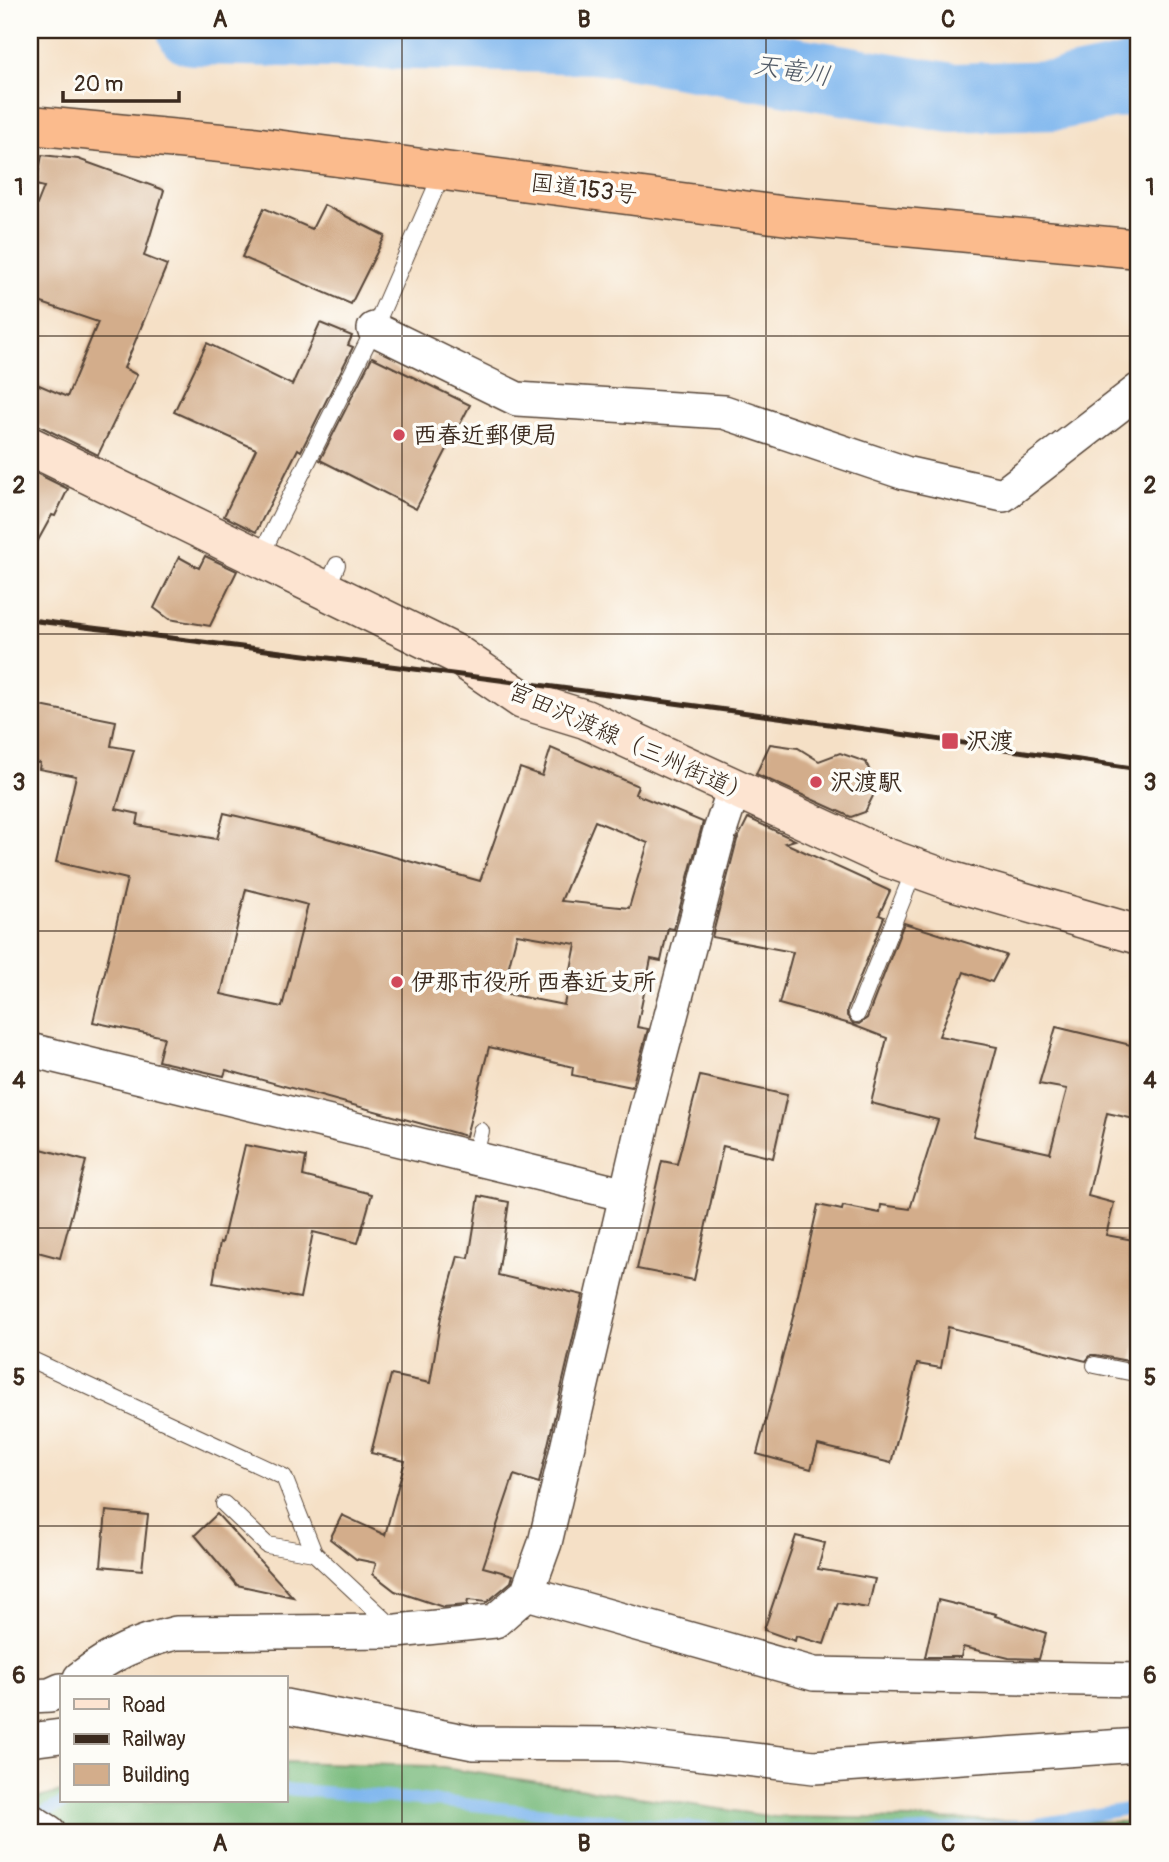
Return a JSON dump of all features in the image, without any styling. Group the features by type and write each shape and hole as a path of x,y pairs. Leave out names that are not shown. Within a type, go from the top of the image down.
{"highway":[{"name":"国道153号","path":"30,124 253,146 788,216 1139,249"}],"main road":[{"name":"宮田沢渡線（三州街道）","path":"30,446 456,653 513,700 585,719 885,857 1139,935"}],"street":[{"path":"374,329 517,399 724,412 905,473 1003,495 1139,390"},
{"path":"83,1676 98,1664 142,1641 176,1633 397,1632 495,1620 527,1593 545,1544 626,1195 641,1113 734,789"},
{"path":"30,1050 477,1145 626,1195"},
{"path":"527,1593 814,1674 1139,1680"},
{"path":"30,1696 50,1695 60,1690"},
{"path":"287,1706 474,1743 620,1744 814,1767 1139,1745"},
{"path":"30,1740 60,1736"},
{"path":"30,1820 49,1832"}],"lane":[{"path":"260,557 374,329 443,171"},
{"path":"857,1014 915,868"},
{"path":"30,1359 284,1477 314,1553 397,1632"},
{"path":"1095,1365 1139,1374"},
{"path":"224,1504 267,1545 314,1553"}],"green space":[{"path":"287,1762 429,1766 774,1817 1123,1822 1139,1819 1139,1832 34,1832 35,1799 60,1792 60,1802 287,1802"}],"building":[{"path":"42,155 78,159 164,190 144,256 167,265 124,368 137,375 98,455 40,426 30,424 30,381 67,397 98,322 30,299 30,222 44,187 36,185"},
{"path":"324,205 385,236 351,304 242,257 264,208 312,229"},
{"path":"320,323 352,336 348,345 353,347 301,451 298,449 256,532 224,516 256,449 174,412 207,343 292,385"},
{"name":"西春近郵便局","path":"372,357 470,405 416,509 320,460"},
{"path":"30,470 68,489 55,516 52,515 30,555"},
{"path":"205,556 237,571 210,626 169,619 154,608 179,557 199,568"},
{"path":"30,704 116,721 111,746 134,750 116,809 139,814 137,825 217,839 224,813 309,833 480,881 520,768 542,776 551,748 638,786 635,794 703,822 674,929 668,928 661,961 651,959 637,1027 648,1029 632,1087 572,1075 573,1067 489,1047 466,1136 226,1070 224,1076 158,1061 164,1037 93,1022 127,879 56,862 76,776 39,769 40,763 30,762","holes":["595,821 648,843 629,908 561,901","246,889 308,905 282,1007 221,994","517,934 576,944 564,1005 502,993"]},
{"name":"沢渡駅","path":"770,744 798,748 819,761 840,753 866,762 877,788 865,812 851,817 756,774"},
{"path":"748,818 795,840 785,843 890,891 879,915 884,917 847,1010 847,1016 853,1023 859,1024 867,1018 904,923 1006,955 992,982 964,972 939,1036 997,1047 973,1136 1050,1153 1067,1089 1039,1084 1056,1027 1139,1047 1139,1120 1107,1113 1088,1196 1114,1203 1106,1235 1139,1241 1139,1322 1133,1362 1096,1355 1091,1355 1086,1361 948,1327 941,1368 917,1364 891,1463 818,1445 811,1469 757,1454 794,1313 818,1205 842,1210 843,1206 880,1213 881,1205 910,1209 938,1120 871,1103 887,1038 850,1024 779,1004 793,952 712,937 737,840"},
{"path":"700,1076 787,1095 773,1158 723,1146 694,1280 637,1269 662,1161 677,1164"},
{"path":"245,1145 306,1157 303,1176 372,1194 358,1243 313,1232 300,1298 213,1283 220,1242 222,1243"},
{"path":"30,1146 86,1161 60,1258 30,1250"},
{"path":"479,1196 509,1202 498,1275 583,1295 539,1483 514,1475 483,1567 513,1575 511,1582 487,1602 468,1600 467,1605 443,1607 395,1591 373,1574 376,1563 356,1559 330,1539 342,1515 385,1535 405,1461 371,1453 391,1375 430,1383 441,1317 458,1256 469,1258"},
{"path":"106,1511 148,1515 142,1570 101,1566"},
{"path":"217,1514 293,1597 237,1585 195,1535"},
{"path":"796,1536 825,1543 818,1569 875,1579 868,1608 838,1603 824,1644 796,1636 795,1641 764,1630"},
{"path":"938,1600 996,1614 995,1616 1046,1633 1039,1659 1009,1658 963,1647 961,1657 925,1657"}],"waterway":[{"name":"天竜川","path":"192,30 598,39 952,98 1058,95 1139,78"},
{"path":"287,1789 446,1802 665,1826 756,1831 903,1832 1032,1825 1139,1807"},
{"path":"33,1818 66,1802"}],"railway":[{"path":"30,620 724,710 1139,769"}],"place":[{"name":"西春近郵便局","path":"399,435"},
{"name":"沢渡","path":"950,741"},
{"name":"沢渡駅","path":"816,782"},
{"name":"伊那市役所 西春近支所","path":"397,982"}]}
